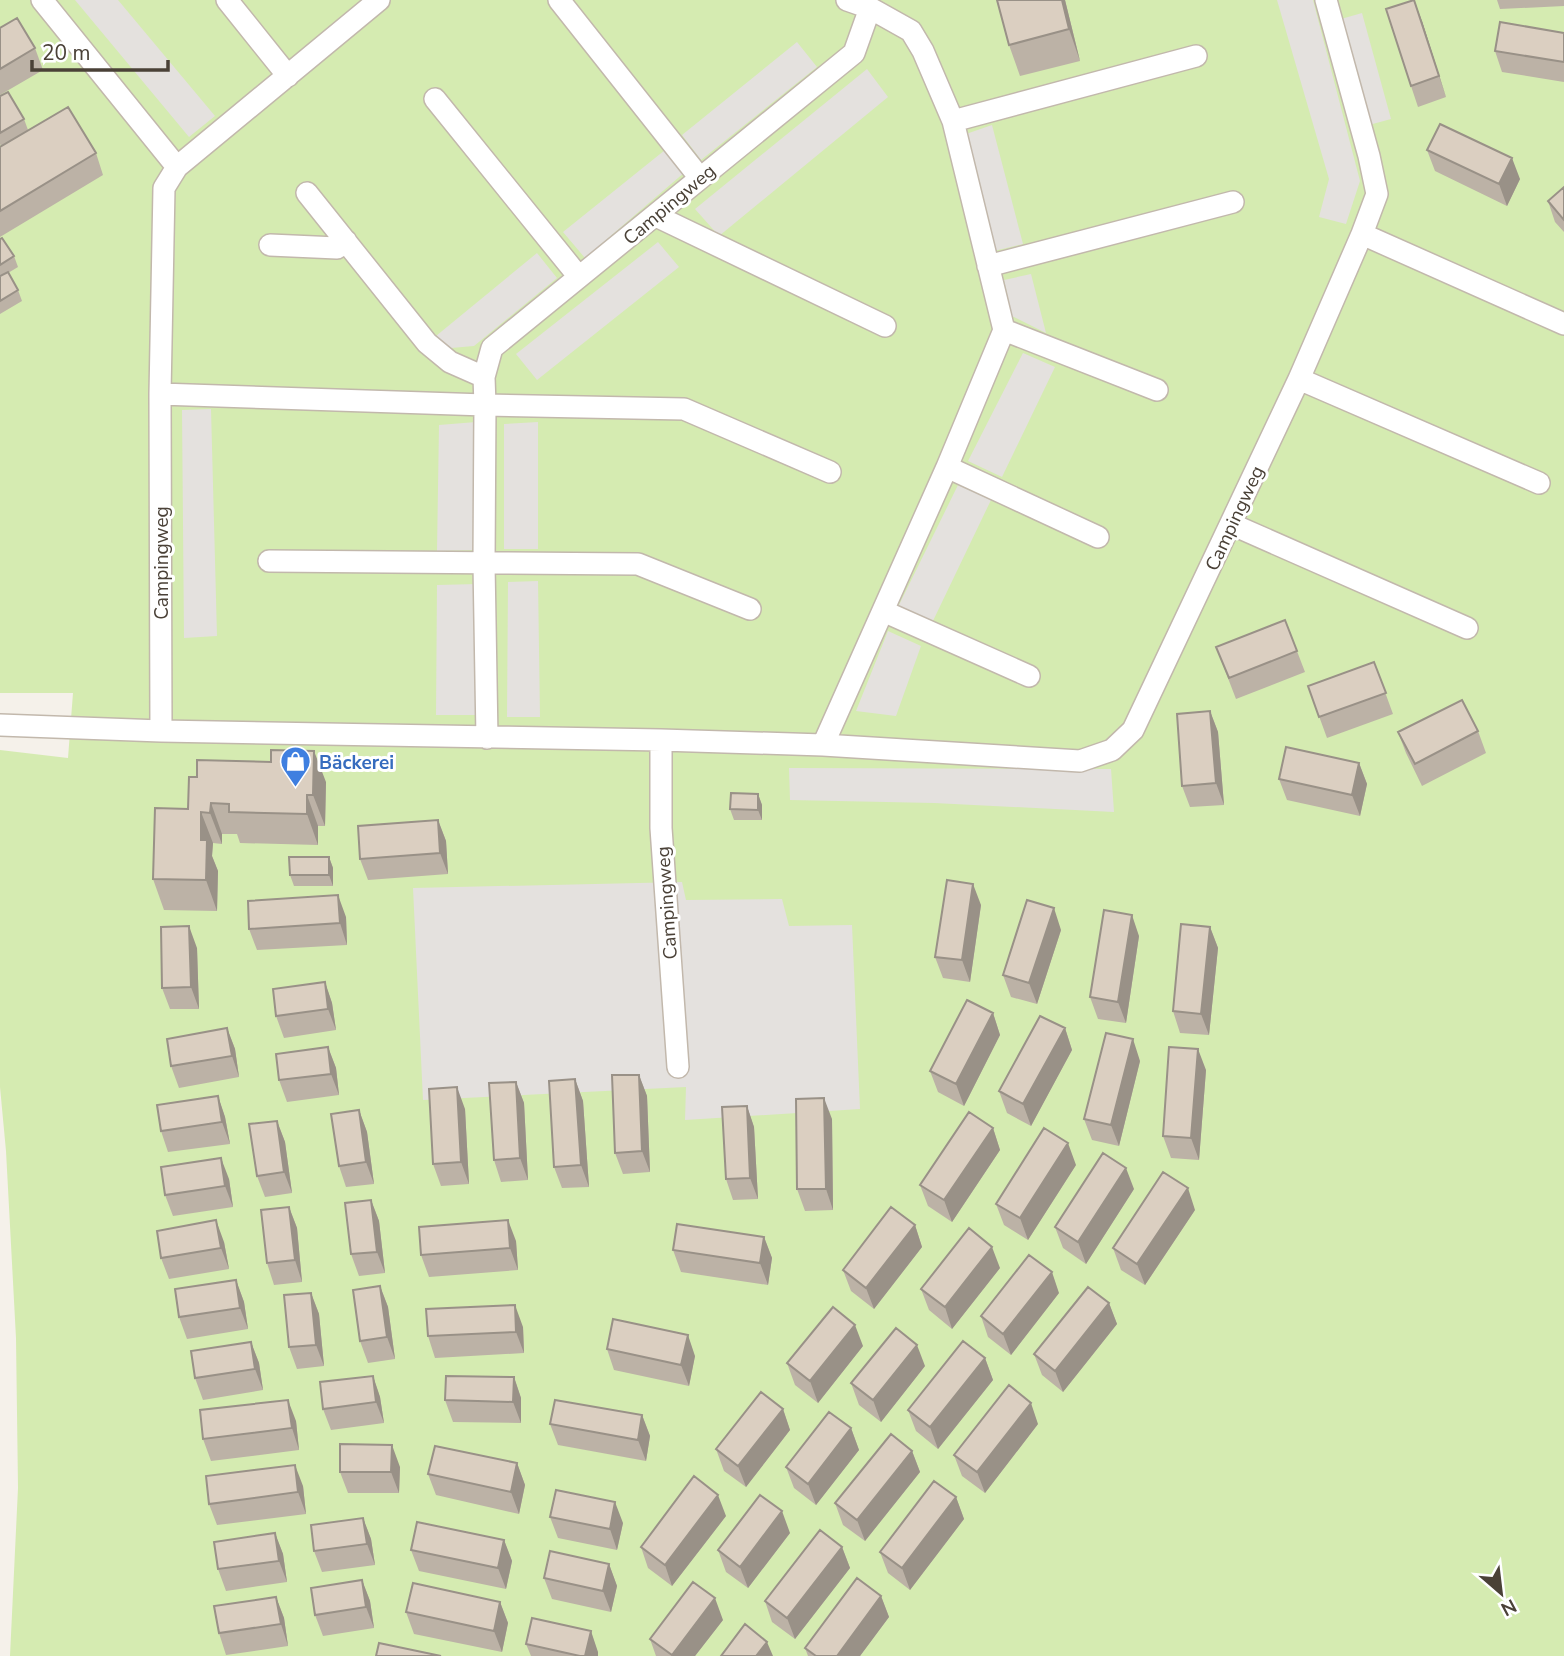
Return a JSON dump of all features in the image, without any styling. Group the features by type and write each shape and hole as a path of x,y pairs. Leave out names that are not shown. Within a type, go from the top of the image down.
{"lane":[{"path":"42,0 177,167"},
{"path":"227,0 288,76"},
{"name":"Campingweg","path":"161,731 160,394 164,188 177,167 379,0"},
{"path":"559,0 700,178"},
{"path":"823,745 947,467 1004,330 953,121 923,51 911,31 870,8 847,0"},
{"name":"Campingweg","path":"0,725 823,745 1080,761 1112,750 1133,730 1299,379 1377,194 1369,156 1325,0"},
{"name":"Campingweg","path":"487,738 484,377 492,348 854,53 870,8"},
{"path":"953,121 1196,56"},
{"path":"435,99 579,277"},
{"path":"307,193 427,343 450,362 484,377"},
{"path":"988,265 1233,202"},
{"path":"656,216 885,326"},
{"path":"1362,234 1564,324"},
{"path":"270,246 337,248 346,241"},
{"path":"1004,330 1157,390"},
{"path":"1299,379 1539,483"},
{"path":"160,394 684,409 830,472"},
{"path":"947,467 1098,537"},
{"path":"1231,524 1467,628"},
{"path":"269,561 638,564 750,609"},
{"path":"883,611 1029,676"},
{"name":"Campingweg","path":"661,740 661,828 678,1067"}],"green space":[{"path":"0,0 1564,0 1564,1656 10,1656 18,1488 16,1338 0,1087 0,750 68,758 73,693 0,693"}],"shaded area":[{"path":"75,0 118,0 215,116 189,137"},
{"path":"1277,0 1313,0 1360,181 1346,224 1319,217 1329,179"},
{"path":"1362,13 1391,119 1369,125 1341,19"},
{"path":"797,42 817,67 701,160 682,135"},
{"path":"867,69 888,97 719,236 695,209"},
{"path":"992,125 1023,244 994,251 966,134"},
{"path":"665,150 685,172 585,258 563,232"},
{"path":"658,242 679,267 537,380 516,354"},
{"path":"537,253 557,278 474,346 451,348 436,336"},
{"path":"1031,274 1046,333 1012,316 1004,280"},
{"path":"1023,353 1055,367 1002,477 968,461"},
{"path":"211,409 217,636 184,638 182,410"},
{"path":"476,422 475,550 437,551 439,425"},
{"path":"538,422 538,549 504,549 504,424"},
{"path":"958,485 991,500 931,625 898,607"},
{"path":"538,581 540,717 507,717 508,582"},
{"path":"478,584 475,715 436,715 437,585"},
{"path":"888,631 921,646 896,716 856,711"},
{"path":"789,768 1111,769 1114,812 934,803 790,800"},
{"path":"682,882 686,900 782,899 789,926 852,925 860,1109 685,1120 686,1087 423,1100 413,888"}],"building":[{"path":"997,0 1062,0 1069,29 1009,45"},
{"path":"1414,0 1439,76 1411,86 1386,9"},
{"path":"17,18 35,48 0,69 0,28"},
{"path":"1500,22 1564,33 1564,62 1495,51"},
{"path":"8,92 24,119 0,133 0,96"},
{"path":"68,107 96,153 0,211 0,147"},
{"path":"1440,124 1512,158 1499,184 1427,150"},
{"path":"1564,187 1564,220 1548,201"},
{"path":"2,238 14,256 0,265 0,239"},
{"path":"8,272 18,290 0,301 0,276"},
{"path":"1285,620 1297,651 1229,678 1216,647"},
{"path":"1374,662 1386,693 1319,717 1308,686"},
{"path":"1462,700 1478,731 1415,764 1398,732"},
{"path":"1210,711 1216,783 1182,786 1177,714"},
{"path":"1286,747 1359,763 1352,795 1279,779"},
{"path":"271,750 314,751 313,795 307,795 307,814 229,812 229,804 211,803 210,813 201,812 201,840 207,840 206,880 153,879 155,808 188,809 189,777 197,777 197,760 271,762"},
{"path":"731,793 758,794 758,810 730,809"},
{"path":"438,820 440,853 360,859 358,826"},
{"path":"289,857 329,857 329,875 290,875"},
{"path":"947,880 973,884 962,960 935,957"},
{"path":"338,895 340,923 249,929 248,901"},
{"path":"1027,900 1054,908 1029,983 1003,975"},
{"path":"1104,910 1132,915 1118,1002 1090,997"},
{"path":"1181,924 1210,927 1201,1014 1173,1011"},
{"path":"189,926 191,987 162,988 161,927"},
{"path":"325,982 328,1009 276,1016 273,989"},
{"path":"967,1000 993,1013 956,1084 930,1071"},
{"path":"1040,1016 1065,1028 1023,1104 999,1091"},
{"path":"227,1028 232,1056 171,1066 167,1039"},
{"path":"1106,1033 1133,1039 1111,1125 1084,1119"},
{"path":"328,1047 331,1074 279,1080 276,1054"},
{"path":"1169,1047 1198,1049 1191,1138 1163,1136"},
{"path":"612,1075 639,1075 642,1151 615,1153"},
{"path":"575,1079 581,1165 554,1167 549,1081"},
{"path":"516,1082 520,1158 494,1160 489,1083"},
{"path":"457,1087 461,1162 433,1164 429,1089"},
{"path":"218,1096 222,1122 161,1131 157,1105"},
{"path":"824,1098 826,1189 797,1189 796,1099"},
{"path":"747,1106 750,1178 726,1179 722,1107"},
{"path":"359,1110 366,1162 339,1166 331,1114"},
{"path":"969,1112 993,1128 944,1200 920,1185"},
{"path":"277,1121 284,1172 257,1176 249,1124"},
{"path":"1044,1128 1068,1143 1020,1218 996,1204"},
{"path":"1103,1153 1126,1168 1078,1242 1055,1227"},
{"path":"221,1158 225,1186 165,1195 161,1167"},
{"path":"1163,1172 1188,1188 1137,1264 1113,1248"},
{"path":"371,1200 377,1252 351,1254 345,1203"},
{"path":"289,1207 295,1260 267,1263 261,1210"},
{"path":"891,1207 915,1225 866,1288 843,1270"},
{"path":"216,1220 221,1248 161,1258 157,1231"},
{"path":"508,1220 510,1248 421,1255 419,1227"},
{"path":"677,1224 764,1237 760,1263 673,1250"},
{"path":"969,1228 992,1247 945,1307 921,1289"},
{"path":"1029,1255 1052,1272 1003,1334 981,1316"},
{"path":"236,1280 240,1308 179,1317 175,1289"},
{"path":"380,1286 387,1337 360,1341 353,1290"},
{"path":"1088,1287 1109,1303 1055,1371 1034,1354"},
{"path":"311,1293 316,1345 289,1347 284,1295"},
{"path":"515,1305 516,1332 428,1336 426,1309"},
{"path":"833,1307 855,1325 810,1381 787,1363"},
{"path":"613,1319 688,1335 681,1365 607,1349"},
{"path":"896,1328 917,1345 873,1400 851,1383"},
{"path":"963,1341 985,1358 930,1427 908,1410"},
{"path":"251,1342 255,1369 195,1378 191,1351"},
{"path":"373,1376 376,1402 323,1409 320,1382"},
{"path":"446,1376 514,1377 513,1402 445,1400"},
{"path":"1009,1385 1031,1403 977,1472 954,1455"},
{"path":"761,1392 783,1409 738,1466 716,1449"},
{"path":"288,1400 292,1428 203,1439 200,1410"},
{"path":"555,1400 642,1415 638,1440 550,1424"},
{"path":"829,1412 851,1428 808,1484 786,1467"},
{"path":"891,1434 912,1451 857,1520 835,1503"},
{"path":"340,1444 392,1445 391,1472 340,1472"},
{"path":"435,1446 517,1463 511,1492 428,1474"},
{"path":"295,1465 298,1492 209,1504 206,1476"},
{"path":"694,1476 718,1495 665,1565 641,1547"},
{"path":"934,1481 956,1497 902,1568 880,1552"},
{"path":"556,1490 615,1502 610,1529 550,1517"},
{"path":"760,1495 782,1511 740,1567 718,1550"},
{"path":"363,1518 367,1544 314,1551 311,1525"},
{"path":"417,1522 504,1540 498,1568 411,1550"},
{"path":"820,1530 842,1547 787,1618 765,1601"},
{"path":"275,1533 279,1561 218,1569 214,1542"},
{"path":"550,1551 609,1564 603,1591 544,1578"},
{"path":"857,1578 881,1596 837,1656 816,1656 805,1648"},
{"path":"362,1580 366,1607 315,1615 311,1588"},
{"path":"693,1582 715,1598 672,1655 650,1639"},
{"path":"413,1583 500,1602 494,1631 406,1612"},
{"path":"276,1597 281,1624 219,1633 214,1606"},
{"path":"532,1618 591,1631 585,1656 526,1644"},
{"path":"745,1624 767,1642 756,1656 721,1656"},
{"path":"379,1643 441,1656 376,1656"}],"place":[{"name":"Bäckerei","path":"296,789"}]}
